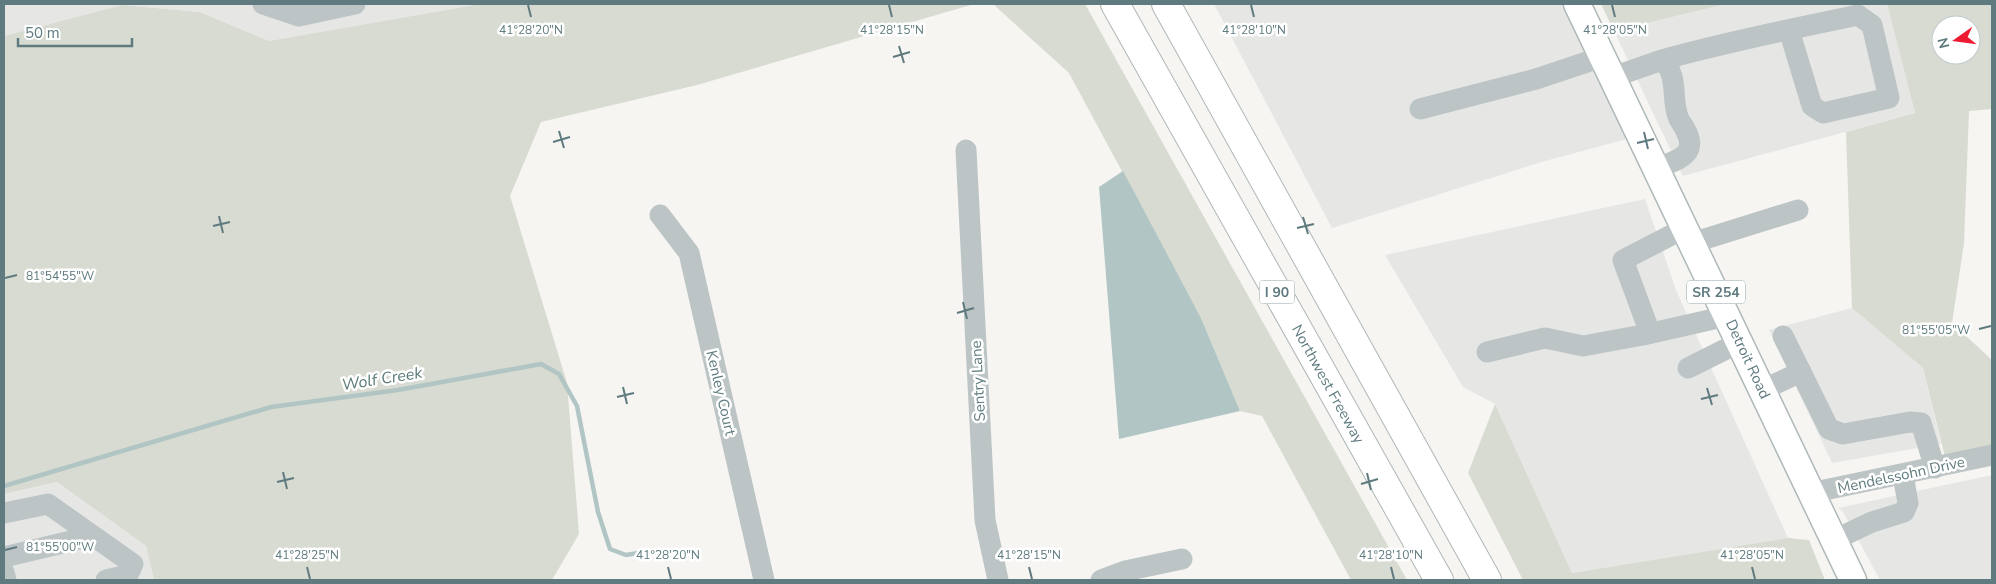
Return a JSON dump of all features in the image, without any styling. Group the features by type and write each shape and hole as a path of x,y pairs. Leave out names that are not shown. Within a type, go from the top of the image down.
{"highway":[{"name":"Northwest Freeway","path":"1115,4 1439,580"},
{"name":"I 90","path":"1166,4 1487,580"}],"main road":[{"name":"Detroit Road","path":"1577,4 1853,580"}],"street":[{"path":"263,4 299,16 355,4"},
{"path":"1420,109 1536,79 1662,60 1707,47 1858,15 1872,25 1889,98 1823,112 1812,106 1790,30"},
{"path":"1656,168 1683,156 1689,148 1689,136 1676,111 1674,86 1669,66 1662,60"},
{"name":"Sentry Lane","path":"966,150 985,520 998,580"},
{"path":"1650,333 1623,260 1689,236 1798,210"},
{"name":"Kenley Court","path":"660,215 689,252 764,580"},
{"path":"1487,352 1545,338 1583,346 1727,316"},
{"path":"1783,336 1829,429 1843,434 1910,422 1921,423 1935,468"},
{"path":"1688,368 1740,342"},
{"path":"1762,390 1801,372"},
{"name":"Mendelssohn Drive","path":"1810,493 1992,455"},
{"path":"1834,540 1872,522 1904,512 1908,503 1903,475"},
{"path":"4,513 48,504 133,564 128,576 106,580"},
{"path":"4,557 92,536"},
{"path":"1101,580 1125,571 1182,559"},
{"path":"4,572 6,580"}],"shaded area":[{"path":"4,4 480,4 269,41 200,12 122,5 4,36"},
{"path":"480,4 974,4 697,85 541,122 510,196 567,383 579,534 552,580 154,580 146,546 57,482 4,494 4,36 122,5 200,12 269,41"},
{"path":"993,4 1085,4 1407,580 1351,580 1262,416 1240,411 1201,318 1069,73"},
{"path":"1214,4 1568,4 1631,138 1545,161 1332,228"},
{"path":"1601,4 1726,4 1614,31"},
{"path":"1726,4 1887,4 1915,113 1683,176 1614,31"},
{"path":"1887,4 1992,4 1992,109 1969,111 1964,243 1952,323 1992,360 1992,446 1945,457 1923,368 1852,308 1846,132 1915,113"},
{"path":"1123,171 1201,318 1240,411 1119,439 1099,187"},
{"path":"1645,199 1676,290 1788,538 1572,573 1495,404 1463,387 1385,255"},
{"path":"1852,308 1923,368 1941,444 1832,463 1769,330"},
{"path":"1495,404 1572,573 1788,538 1809,540 1825,580 1523,580 1468,473"},
{"path":"1992,475 1992,580 1880,580 1843,512 1838,508"},
{"path":"57,482 146,546 154,580 4,580 4,494"}],"waterway":[{"name":"Wolf Creek","path":"4,486 271,407 398,390 541,364 559,374 577,406 598,512 610,549 626,555 638,553"}]}
